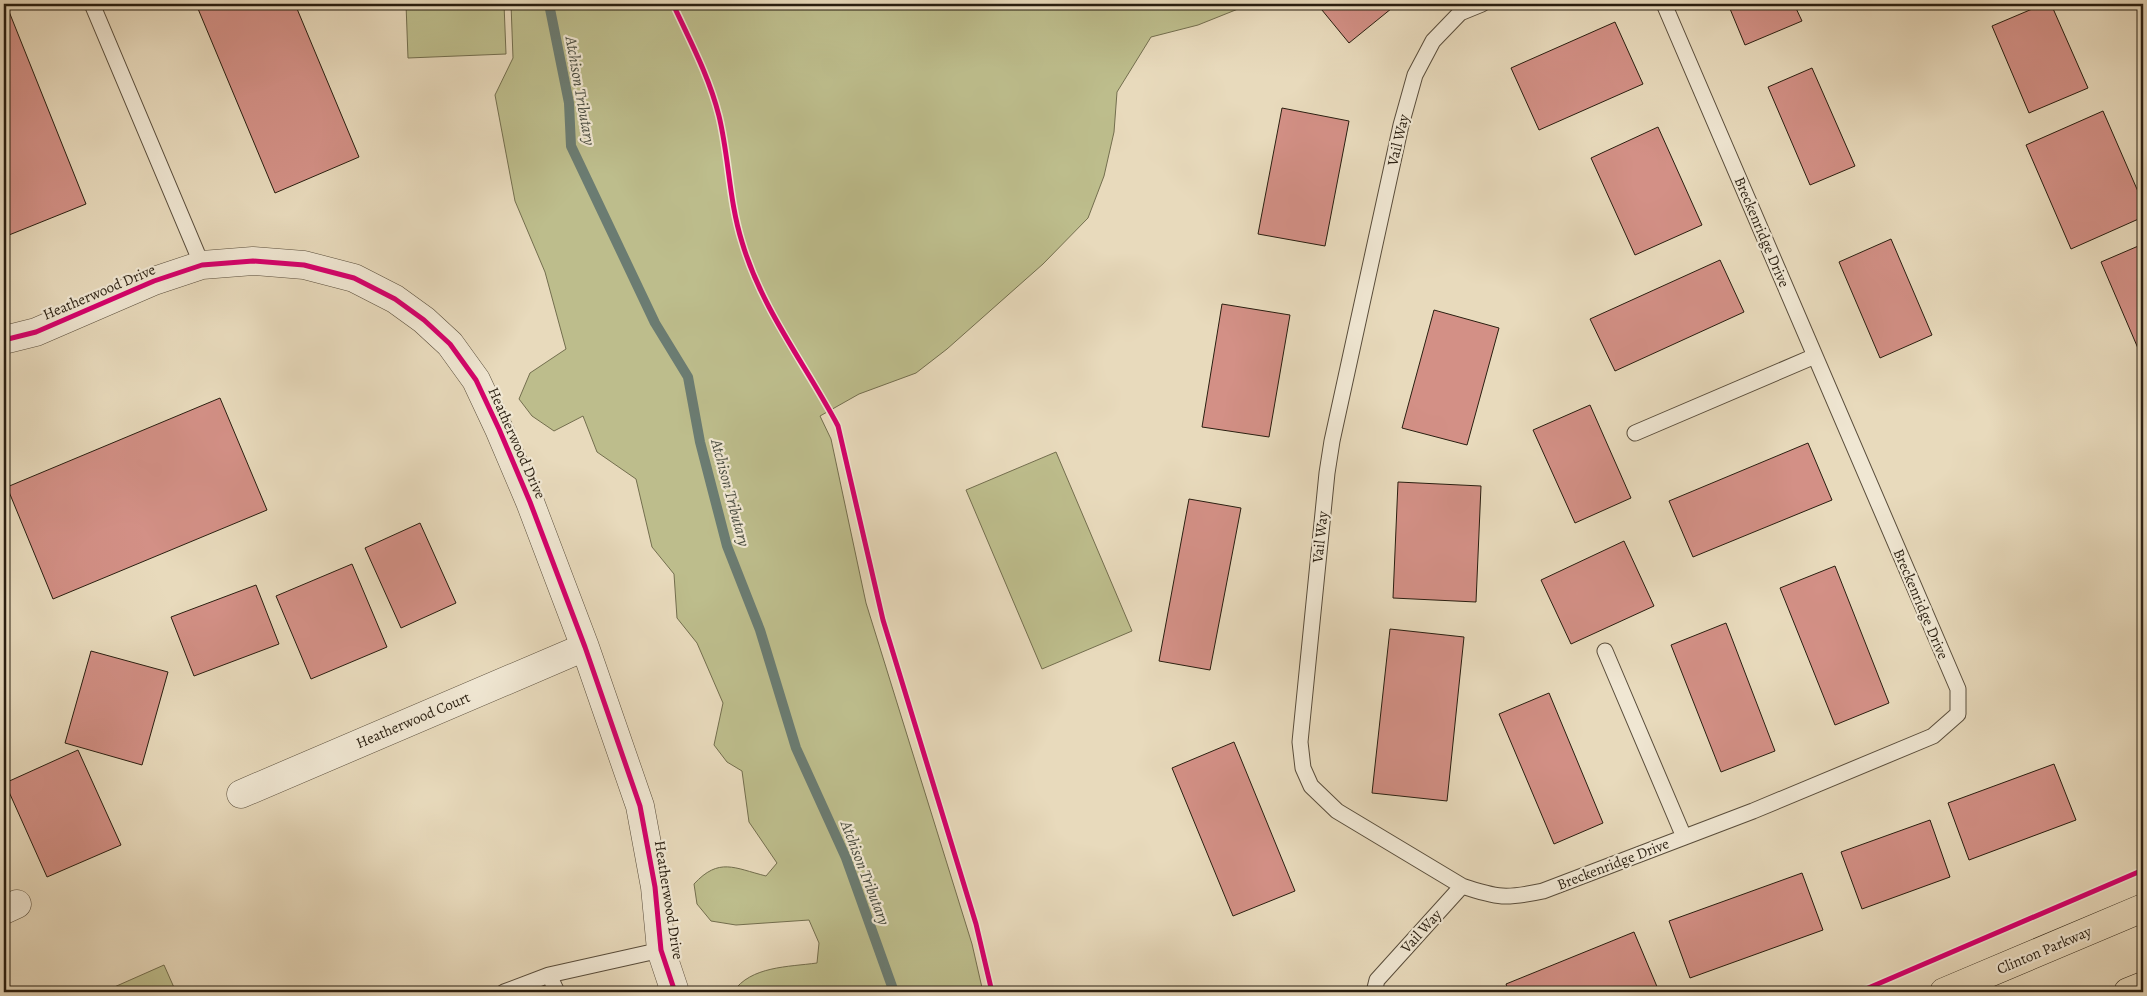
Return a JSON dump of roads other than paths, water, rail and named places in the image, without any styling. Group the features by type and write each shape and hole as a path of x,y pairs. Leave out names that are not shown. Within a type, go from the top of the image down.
{"main road":[{"name":"Clinton Parkway","path":"1944,992 2143,908"},
{"path":"2128,992 2143,986"}],"street":[{"name":"Heatherwood Drive","path":"4,340 36,332 154,281 202,265 253,261 304,264 354,278 395,299 424,320 450,344 476,380 499,429 530,502 585,647 640,806 655,887 661,950 675,992"},
{"name":"Heatherwood Court","path":"241,794 585,647"}],"lane":[{"path":"92,4 202,265"},
{"name":"Vail Way","path":"1374,992 1377,980 1462,886 1337,811 1311,786 1303,768 1300,742 1330,457 1401,125 1415,75 1433,41 1460,13 1482,4"},
{"name":"Breckenridge Drive","path":"1462,886 1490,895 1513,898 1543,891 1684,837 1933,736 1958,714 1958,689 1664,4"},
{"path":"1635,433 1815,356"},
{"path":"1605,651 1684,837"},
{"path":"504,992 550,975 661,950"},
{"path":"550,975 557,992"}],"waterway":[{"name":"Atchison Tributary","path":"549,4 569,103 571,146 655,323 688,377 700,442 727,546 760,630 796,748 846,858 894,992"}]}
